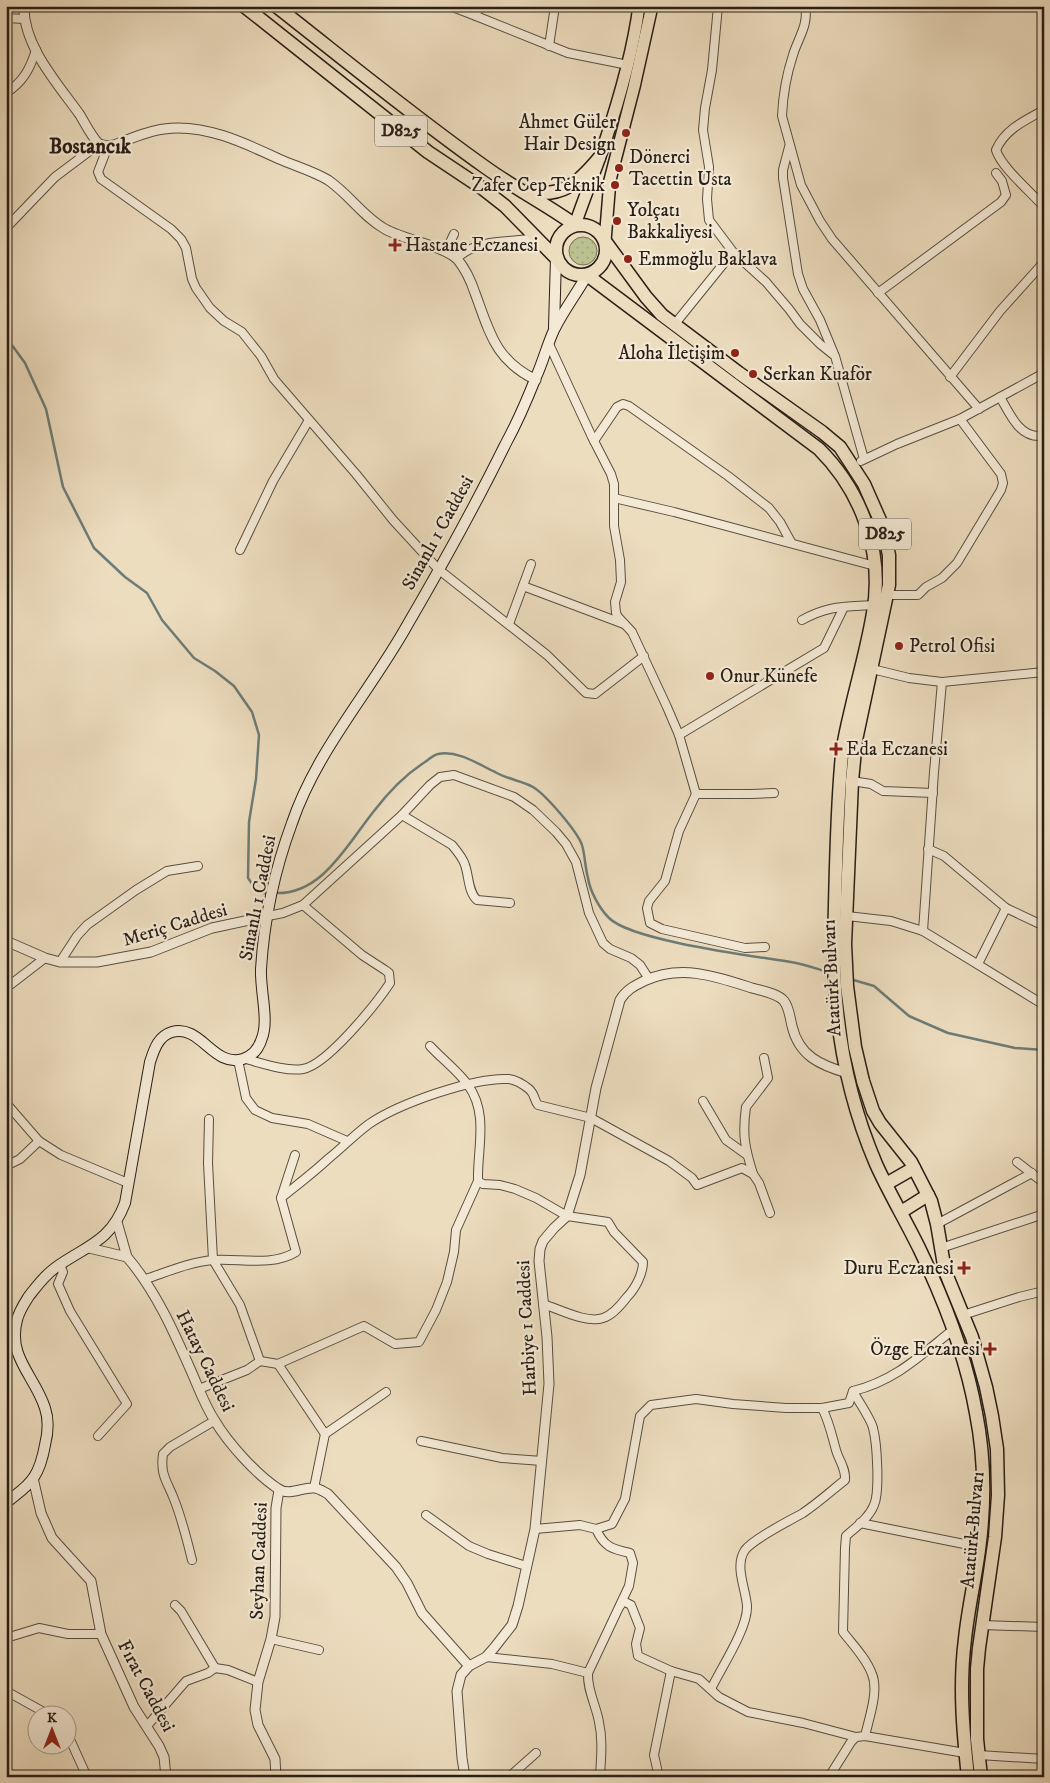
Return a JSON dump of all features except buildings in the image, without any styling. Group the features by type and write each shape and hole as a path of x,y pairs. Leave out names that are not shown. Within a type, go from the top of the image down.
{"highway":[{"name":"D825","path":"244,6 428,152 490,194 507,208 556,258"},
{"name":"D825","path":"276,6 486,168 551,208 574,225"},
{"path":"518,189 542,194 559,192 584,176 600,158"},
{"path":"582,224 595,229 605,240 605,257 602,265 587,275 580,276 565,270 556,258 556,241 567,228 574,225 582,224"},
{"name":"Atatürk Bulvarı","path":"605,240 646,297 662,315 822,432 858,462 883,527 890,566 888,596 842,753 840,945 842,987 840,1032 847,1073 871,1152 920,1250 954,1329 964,1360 976,1410 983,1477 979,1547 965,1638 961,1704 968,1777"},
{"name":"Atatürk Bulvarı","path":"587,275 684,349 793,428 828,458 849,487 862,511 872,544 876,566 870,662 856,740 852,781 847,916 840,945"},
{"name":"Atatürk Bulvarı","path":"842,987 863,1081 871,1105 880,1123 914,1168 928,1195 937,1224 945,1271 972,1338 986,1387 997,1449 997,1514 979,1648 976,1691 977,1739 981,1777"},
{"path":"886,1184 914,1168"},
{"path":"900,1212 928,1195"},
{"path":"965,1752 979,1755"}],"main road":[{"path":"574,225 600,158 628,65 639,6"},
{"path":"605,240 610,180 652,6"},
{"path":"554,330 556,258"},
{"name":"Sinanlı 1 Caddesi","path":"242,1060 257,1048 264,1031 261,980 263,944 269,911 277,871 292,821 312,774 388,658 502,453 536,380 554,330 587,275"},
{"path":"6,1503 33,1478 38,1470 44,1452 48,1423 47,1413 40,1396 19,1359 16,1348 15,1329 18,1314 45,1277 60,1265 99,1241 117,1222 125,1203 150,1062 154,1050 162,1037 176,1031 189,1033 216,1055 224,1059 242,1060"}],"street":[{"path":"24,6 24,20 27,32 36,50 56,85 103,145 98,172 101,179 171,229 181,239 186,248 194,284 210,308 224,321 242,332 274,379 393,520 438,569 554,661 582,689 590,694 595,694 644,656"},
{"path":"450,6 568,53 628,65"},
{"path":"476,16 478,6"},
{"path":"549,46 555,6"},
{"path":"718,6 712,70 703,130 708,167 710,220 733,252 766,282 800,324 835,356"},
{"path":"805,6 807,14 805,26 793,53 783,88 782,116 801,185 820,222 832,239 979,409"},
{"path":"6,18 24,20"},
{"path":"6,93 16,86 27,74 36,50"},
{"path":"1044,110 1017,125 998,145 996,150 1005,164 1044,207"},
{"path":"7,227 55,177 103,145 170,128 201,131 241,141 327,180 377,224 387,230 446,251 456,258 467,274 491,335 502,355 515,368 536,380"},
{"path":"790,146 783,178 798,274 803,289 820,320 835,356 858,462 960,419 1044,373"},
{"path":"878,292 1001,202 1006,195 1005,188 996,173"},
{"path":"446,251 454,234"},
{"path":"456,258 471,248 484,244 526,240 536,237"},
{"path":"674,325 733,252"},
{"path":"950,377 1000,311 1044,262"},
{"path":"549,344 614,484 614,526 620,560 621,582 616,602 616,613 632,632 679,735 696,794 679,831 665,881 649,901 647,908 650,923 662,929 745,948 765,947"},
{"path":"1000,397 1018,426 1026,433 1039,436"},
{"path":"594,441 617,407 623,404 629,406 728,476 769,508 780,522 791,542"},
{"path":"888,596 918,595 926,587 942,578 957,563 1001,490 1003,483 1001,474 960,419"},
{"path":"240,550 273,481 309,420"},
{"path":"614,498 791,542 876,566"},
{"path":"509,624 532,564"},
{"path":"524,586 626,625"},
{"path":"802,620 820,610 874,605"},
{"path":"679,735 824,648 844,607"},
{"path":"870,662 910,678 942,682 1044,672"},
{"path":"923,931 942,682"},
{"path":"269,911 283,913 302,905 402,815 430,784 440,777 454,774 514,797 533,810 566,844 576,862 589,913 603,943 607,948 631,958 640,965 648,979"},
{"path":"852,781 871,784 883,791 934,793"},
{"path":"696,794 774,793"},
{"path":"402,815 452,845 465,865 472,894 476,900 510,903"},
{"path":"928,849 944,856 1006,908 1042,925 1044,915"},
{"path":"60,962 77,936 87,925 136,890 167,871 198,866"},
{"path":"302,905 362,955 389,973 390,983 365,1016 318,1062 303,1069 276,1067 242,1060 246,1098 256,1110 272,1118 308,1124 347,1141"},
{"path":"978,964 1006,908"},
{"name":"Meriç Caddesi","path":"6,941 45,958 60,962 97,962 163,949 212,928 269,911"},
{"path":"847,916 891,921 923,931 1044,1006"},
{"path":"6,988 45,958"},
{"name":"Harbiye 1 Caddesi","path":"469,1666 486,1657 504,1637 512,1625 518,1606 535,1528 549,1367 539,1260 540,1249 548,1234 567,1216 580,1175 601,1067 620,1000 629,989 648,979 669,973 689,972 743,984 784,1001 794,1035 802,1050 820,1063 847,1073"},
{"path":"199,1389 247,1370 260,1361 278,1364 364,1326 395,1344 419,1342 436,1310 447,1282 454,1252 456,1230 478,1181 481,1120 473,1093 467,1083 430,1046"},
{"path":"764,1058 768,1078 746,1107 744,1144 753,1174 759,1183 770,1213"},
{"path":"281,1198 329,1159 347,1141 388,1112 467,1083 510,1079 528,1088 534,1094 538,1106 591,1118 669,1161 692,1178 697,1185 742,1168 753,1174"},
{"path":"703,1101 726,1140 747,1155"},
{"path":"6,1102 39,1141 61,1155 128,1183"},
{"path":"209,1119 208,1163 212,1260 240,1305 260,1361"},
{"path":"6,1166 20,1159 39,1141"},
{"path":"146,1279 168,1271 212,1260 249,1262 286,1258 296,1252 281,1198 295,1155"},
{"path":"1017,1162 1044,1182"},
{"path":"937,1224 1032,1173"},
{"path":"478,1181 483,1184 500,1185 515,1189 536,1198 567,1216 608,1222 614,1232 643,1262 643,1269 631,1293 616,1310 604,1318 586,1319 543,1304"},
{"path":"940,1248 1044,1214"},
{"name":"Hatay Caddesi","path":"117,1222 127,1257 146,1279 214,1421 249,1463 279,1490"},
{"path":"89,1248 127,1257"},
{"path":"60,1265 63,1272 58,1284 70,1311 127,1404 98,1436"},
{"path":"963,1315 1044,1291"},
{"path":"853,1391 896,1374 954,1329"},
{"path":"278,1364 325,1434"},
{"path":"535,1528 580,1525 596,1529 612,1524 625,1499 640,1416 651,1405 696,1399 786,1408 822,1408 849,1402 853,1391"},
{"path":"853,1391 873,1427 876,1451 877,1488 875,1504 870,1513 846,1536 843,1632 860,1653 873,1675 874,1696 865,1736"},
{"path":"314,1488 325,1434 386,1392"},
{"path":"711,1689 746,1622 747,1606 741,1563 744,1551 752,1542 805,1511 845,1480 846,1471 836,1452 827,1417 822,1408"},
{"path":"192,1560 174,1498 164,1478 161,1466 163,1454 170,1447 214,1421"},
{"path":"421,1441 502,1458 542,1461"},
{"name":"Fırat Caddesi","path":"33,1478 41,1513 52,1538 90,1581 100,1634 125,1691 154,1736 164,1757 166,1777"},
{"path":"279,1490 294,1492 314,1488 328,1494 396,1567 407,1583 422,1613 469,1666 461,1675 457,1691 465,1777"},
{"name":"Seyhan Caddesi","path":"276,1777 274,1758 262,1735 256,1718 258,1682 271,1639 275,1617 276,1508 279,1490"},
{"path":"426,1515 469,1546 526,1566"},
{"path":"860,1523 979,1547"},
{"path":"596,1529 603,1543 630,1553 633,1563 629,1586 588,1673 588,1684 599,1721 602,1744 600,1777"},
{"path":"620,1606 623,1601 631,1605 640,1628 636,1644 638,1656 699,1679 719,1697 748,1712 803,1722 856,1737 865,1736 965,1752"},
{"path":"175,1605 181,1611 215,1668"},
{"path":"982,1625 1044,1628"},
{"path":"6,1638 40,1628 68,1634 100,1634"},
{"path":"271,1639 319,1650"},
{"path":"486,1657 552,1664 588,1673"},
{"path":"147,1726 186,1681 208,1673 215,1668 228,1670 258,1682"},
{"path":"659,1777 654,1755 671,1670"},
{"path":"6,1690 34,1706"},
{"path":"829,1777 856,1737"},
{"path":"509,1777 536,1753"},
{"path":"979,1755 1044,1759"},
{"path":"78,1756 87,1777"}],"green space":[{"path":"583,237 593,241 597,251 593,261 583,265 573,261 569,251 573,241"}],"waterway":[{"path":"6,337 25,363 46,409 63,487 94,548 125,577 147,593 162,620 194,658 234,686 252,712 259,735 256,779 249,822 248,878 255,888 263,893 268,893"},
{"path":"274,893 291,892 306,886 320,877 344,852 379,805 402,780 434,756 445,753 453,754 533,787 553,805 568,823 582,845 589,883 598,904 609,918 622,926 642,934 667,940 723,952 806,965 831,973"},
{"path":"850,979 874,986 909,1016 948,1033 1015,1048 1044,1050"}],"place":[{"name":"Ahmet Güler Hair Design","path":"626,133"},
{"name":"Dönerci Tacettin Usta","path":"619,168"},
{"name":"Zafer Cep Teknik","path":"615,185"},
{"name":"Yolçatı Bakkaliyesi","path":"617,221"},
{"name":"Hastane Eczanesi","path":"395,245"},
{"name":"Emmoğlu Baklava","path":"628,259"},
{"name":"Aloha İletişim","path":"735,353"},
{"name":"Serkan Kuaför","path":"753,374"},
{"name":"Petrol Ofisi","path":"899,646"},
{"name":"Onur Künefe","path":"710,676"},
{"name":"Eda Eczanesi","path":"836,749"},
{"name":"Duru Eczanesi","path":"964,1268"},
{"name":"Özge Eczanesi","path":"990,1349"}],"district":[{"name":"Bostancık","path":"90,147"}]}
